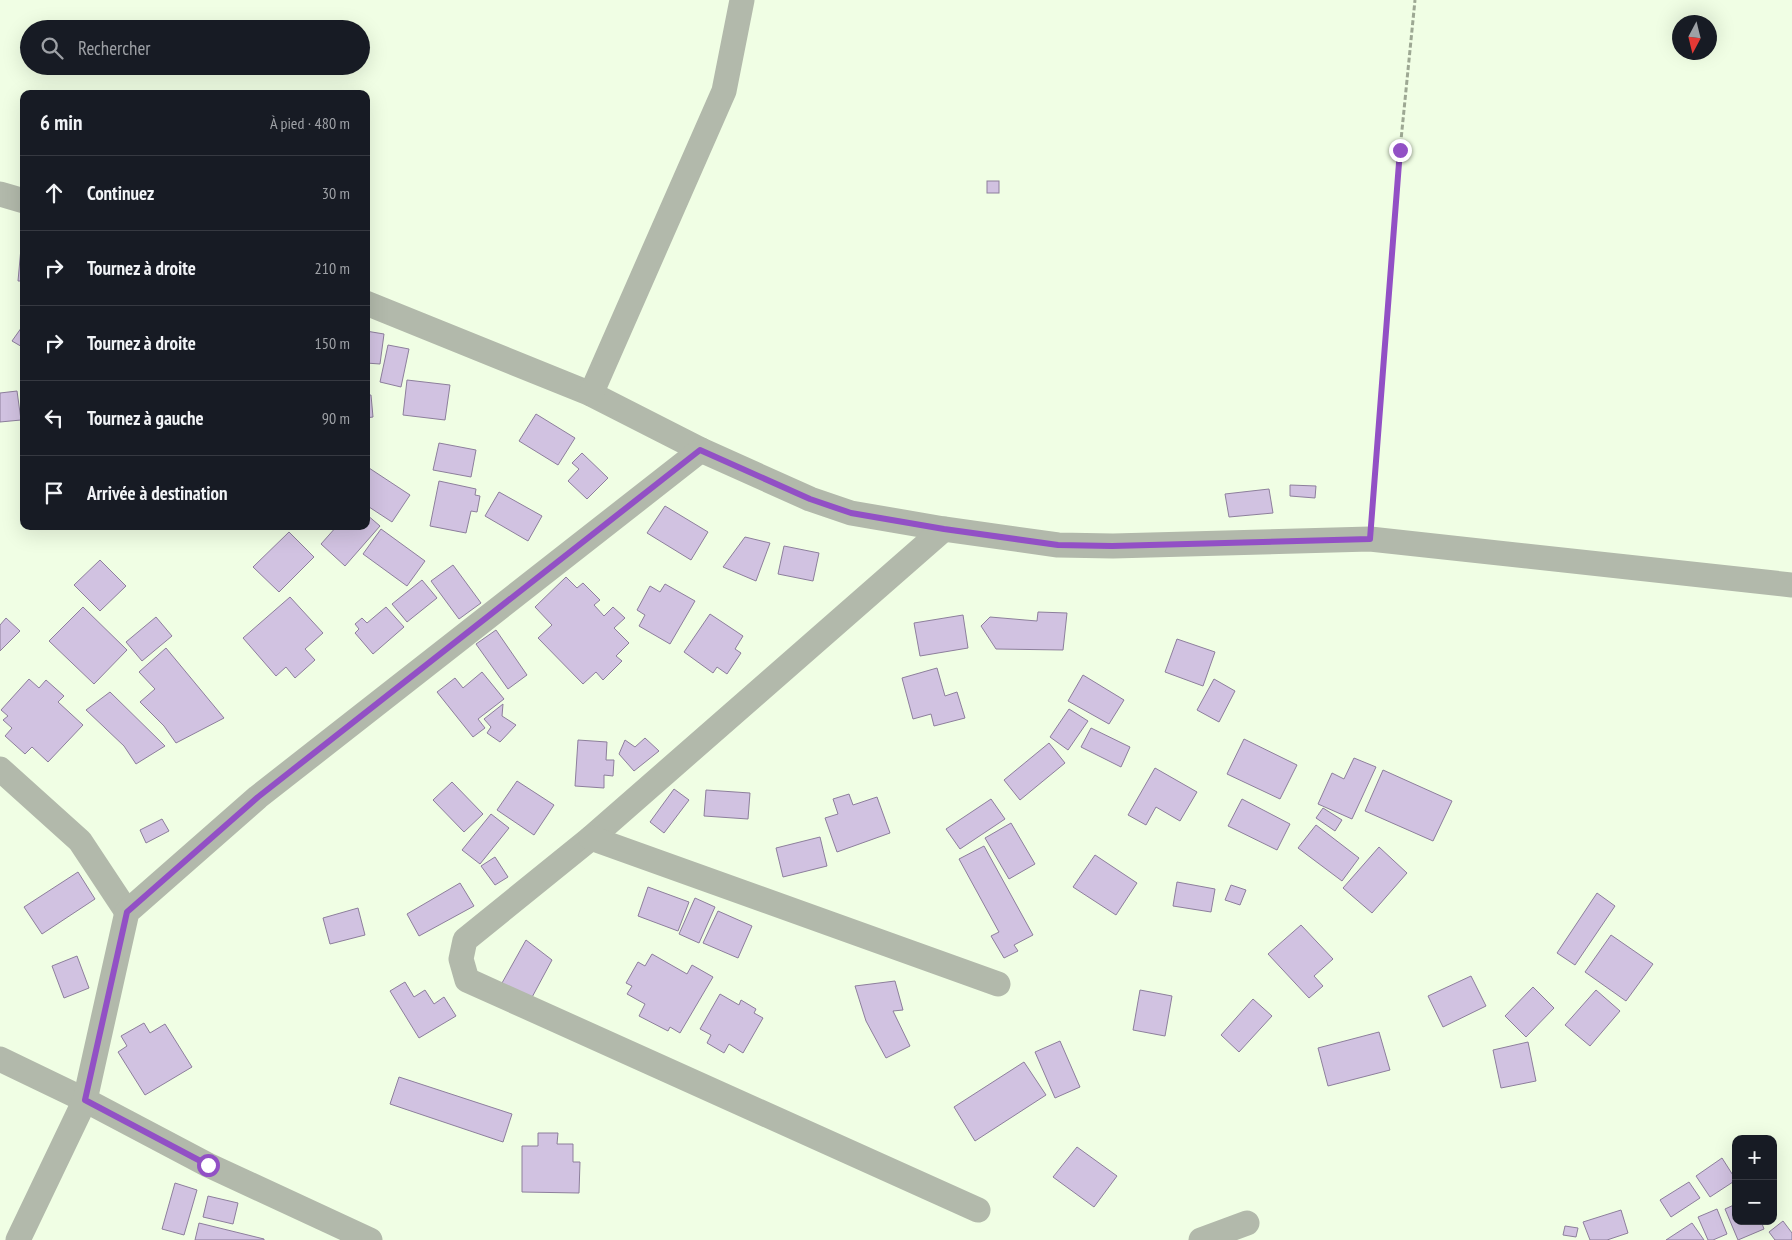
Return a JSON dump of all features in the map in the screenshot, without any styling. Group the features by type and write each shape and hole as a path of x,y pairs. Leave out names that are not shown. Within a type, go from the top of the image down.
{"street":[{"path":"591,394 724,91 742,0"},
{"path":"0,194 20,200"},
{"path":"370,305 591,394 700,450 810,499 851,513 944,529 1058,545 1094,546 1370,539 1792,585"},
{"path":"18,1240 85,1100 127,912 258,797 700,450"},
{"path":"944,529 591,838 465,940 461,960 467,980 978,1210"},
{"path":"0,769 80,841 127,912"},
{"path":"591,838 998,984"},
{"path":"0,1059 85,1100 208,1165 370,1240"},
{"path":"1201,1240 1247,1223"}],"path":[{"path":"1370,539 1400,150 1415,0"}],"building":[{"path":"987,181 999,181 999,193 987,193"},
{"path":"20,259 20,281 18,281"},
{"path":"20,330 20,346 12,341"},
{"path":"370,332 384,334 380,364 370,363"},
{"path":"388,345 409,349 401,387 380,382"},
{"path":"407,380 450,385 445,420 403,415"},
{"path":"17,391 20,420 0,422 0,393"},
{"path":"370,395 371,395 373,417 370,417"},
{"path":"536,414 575,438 558,465 519,441"},
{"path":"439,443 476,450 471,477 433,470"},
{"path":"582,453 608,478 587,499 568,481 579,469 572,463"},
{"path":"370,469 410,495 392,522 370,508"},
{"path":"439,481 476,489 475,495 480,496 477,512 471,511 466,533 430,526"},
{"path":"1290,485 1316,486 1315,498 1290,496"},
{"path":"1269,489 1273,513 1229,517 1225,494"},
{"path":"499,492 542,516 528,541 485,516"},
{"path":"665,506 708,532 691,560 647,533"},
{"path":"370,517 380,526 345,566 321,544 333,530 370,530"},
{"path":"381,529 425,561 407,586 363,554"},
{"path":"289,532 314,557 279,592 253,567"},
{"path":"745,537 770,543 756,581 723,567"},
{"path":"784,546 819,553 813,581 778,574"},
{"path":"100,560 126,586 100,611 74,585"},
{"path":"453,565 481,603 459,619 431,581"},
{"path":"566,577 577,588 583,583 600,600 594,605 604,616 613,607 625,618 614,628 629,643 616,656 622,661 603,680 596,672 583,684 538,638 552,625 535,607"},
{"path":"422,580 437,598 407,622 392,604"},
{"path":"665,584 695,601 670,644 639,626 645,615 637,610 650,586 660,592"},
{"path":"290,597 323,633 305,649 315,660 295,678 286,667 276,676 243,638"},
{"path":"83,607 127,650 94,684 49,641"},
{"path":"386,607 404,627 373,654 355,633 359,629 355,624 362,618 367,623"},
{"path":"1038,612 1067,613 1063,650 996,649 981,626 990,617 1037,621"},
{"path":"710,614 743,636 735,649 741,653 727,674 717,667 713,673 684,652"},
{"path":"963,615 968,648 920,656 914,623"},
{"path":"156,617 172,636 142,661 126,642"},
{"path":"6,618 20,631 0,651 0,625"},
{"path":"496,630 527,675 508,689 476,644"},
{"path":"1177,639 1215,652 1203,686 1165,672"},
{"path":"166,648 224,718 176,743 164,726 140,702 155,689 139,672"},
{"path":"937,668 945,696 957,692 965,718 934,726 931,714 913,719 902,678"},
{"path":"482,672 504,699 478,719 485,728 473,737 437,692 455,678 463,688"},
{"path":"1083,675 1124,700 1109,724 1068,701"},
{"path":"29,679 39,688 46,680 64,696 58,702 83,725 48,762 32,747 25,754 5,736 12,728 3,720 8,716 1,710"},
{"path":"1214,679 1235,691 1219,722 1197,710"},
{"path":"110,692 165,746 136,764 124,746 86,710"},
{"path":"503,704 502,716 516,725 500,742 487,733 491,727 484,719"},
{"path":"1069,709 1088,721 1068,750 1050,737"},
{"path":"1091,728 1130,747 1121,767 1081,747"},
{"path":"645,738 659,751 634,771 619,754 625,740 635,747"},
{"path":"1244,739 1297,765 1280,799 1227,774"},
{"path":"578,740 607,742 606,760 614,760 613,776 604,775 604,788 575,786"},
{"path":"1049,743 1065,763 1020,800 1004,780"},
{"path":"1354,758 1376,767 1352,819 1318,804 1332,773 1344,779"},
{"path":"1155,768 1197,792 1180,821 1156,807 1146,825 1128,815"},
{"path":"1383,770 1452,801 1433,841 1365,811"},
{"path":"517,781 554,805 534,835 497,810"},
{"path":"452,782 483,814 464,832 433,800"},
{"path":"674,789 689,800 664,833 650,822"},
{"path":"706,790 750,793 748,819 704,816"},
{"path":"849,794 853,805 877,797 890,833 837,852 825,818 838,814 833,799"},
{"path":"991,799 1005,819 960,849 946,829"},
{"path":"1242,799 1290,824 1277,850 1228,826"},
{"path":"1323,808 1342,820 1335,831 1316,818"},
{"path":"491,814 509,828 480,864 462,850"},
{"path":"162,819 169,831 146,843 140,830"},
{"path":"1011,823 1035,864 1009,879 985,838"},
{"path":"1316,825 1359,858 1342,881 1298,848"},
{"path":"820,837 827,866 783,877 776,848"},
{"path":"984,846 1033,935 1014,945 1018,951 1004,958 991,936 999,932 959,859"},
{"path":"1379,847 1407,873 1372,913 1343,888"},
{"path":"1095,855 1137,883 1116,915 1073,887"},
{"path":"495,857 508,877 495,885 481,866"},
{"path":"78,872 95,899 42,934 24,907"},
{"path":"1177,882 1215,889 1211,912 1173,906"},
{"path":"460,883 474,906 419,936 407,914"},
{"path":"1231,885 1246,890 1240,905 1225,900"},
{"path":"648,887 689,902 678,931 638,916"},
{"path":"1597,893 1615,906 1575,965 1557,953"},
{"path":"695,898 715,907 699,943 679,934"},
{"path":"358,908 365,935 330,944 323,918"},
{"path":"718,911 752,926 738,958 703,943"},
{"path":"1301,925 1333,959 1314,976 1323,986 1309,998 1268,954"},
{"path":"1611,935 1653,964 1626,1001 1585,972"},
{"path":"526,940 552,960 530,1001 502,983"},
{"path":"652,954 687,974 692,965 713,977 680,1033 670,1027 668,1031 639,1016 645,1004 627,994 632,986 626,983 638,962 645,966"},
{"path":"77,956 89,988 64,998 52,966"},
{"path":"1471,976 1486,1006 1443,1027 1428,996"},
{"path":"895,981 903,1010 893,1011 910,1046 886,1058 866,1021 855,986"},
{"path":"405,982 414,997 425,990 434,1004 444,997 456,1016 419,1038 390,991"},
{"path":"1533,987 1554,1008 1526,1037 1505,1016"},
{"path":"1140,990 1172,996 1165,1036 1133,1030"},
{"path":"1596,990 1620,1011 1590,1046 1565,1025"},
{"path":"720,994 739,1005 741,1000 756,1009 754,1013 763,1018 743,1053 729,1044 724,1053 707,1043 711,1035 700,1029"},
{"path":"1253,999 1272,1016 1239,1052 1221,1035"},
{"path":"144,1023 150,1033 165,1024 192,1067 145,1095 118,1052 127,1046 121,1036"},
{"path":"1379,1032 1390,1070 1328,1086 1318,1048"},
{"path":"1060,1041 1080,1087 1055,1098 1035,1052"},
{"path":"1528,1042 1536,1081 1501,1088 1493,1050"},
{"path":"1024,1062 1046,1095 975,1141 954,1107"},
{"path":"399,1077 512,1114 503,1142 390,1104"},
{"path":"538,1133 558,1133 557,1144 573,1144 573,1162 580,1162 579,1193 522,1192 522,1146 538,1146"},
{"path":"1077,1147 1117,1176 1094,1207 1053,1177"},
{"path":"1722,1158 1732,1174 1732,1183 1710,1197 1696,1176"},
{"path":"1689,1182 1700,1198 1671,1217 1660,1200"},
{"path":"175,1183 197,1190 184,1235 162,1229"},
{"path":"208,1196 238,1203 233,1224 203,1217"},
{"path":"1732,1206 1732,1225 1762,1225 1764,1229 1738,1240 1725,1209"},
{"path":"1717,1209 1727,1234 1713,1240 1708,1240 1698,1217"},
{"path":"1621,1210 1628,1233 1607,1240 1590,1240 1583,1222"},
{"path":"1783,1221 1792,1233 1792,1240 1775,1240 1769,1232"},
{"path":"199,1223 264,1239 264,1240 195,1240"},
{"path":"1692,1223 1704,1240 1666,1240"},
{"path":"1565,1226 1578,1228 1576,1237 1563,1235"}],"route":[{"path":"208,1165 85,1100 127,912 258,797 700,450 810,499 851,513 944,529 1058,545 1112,546 1370,539 1400,150"}]}
